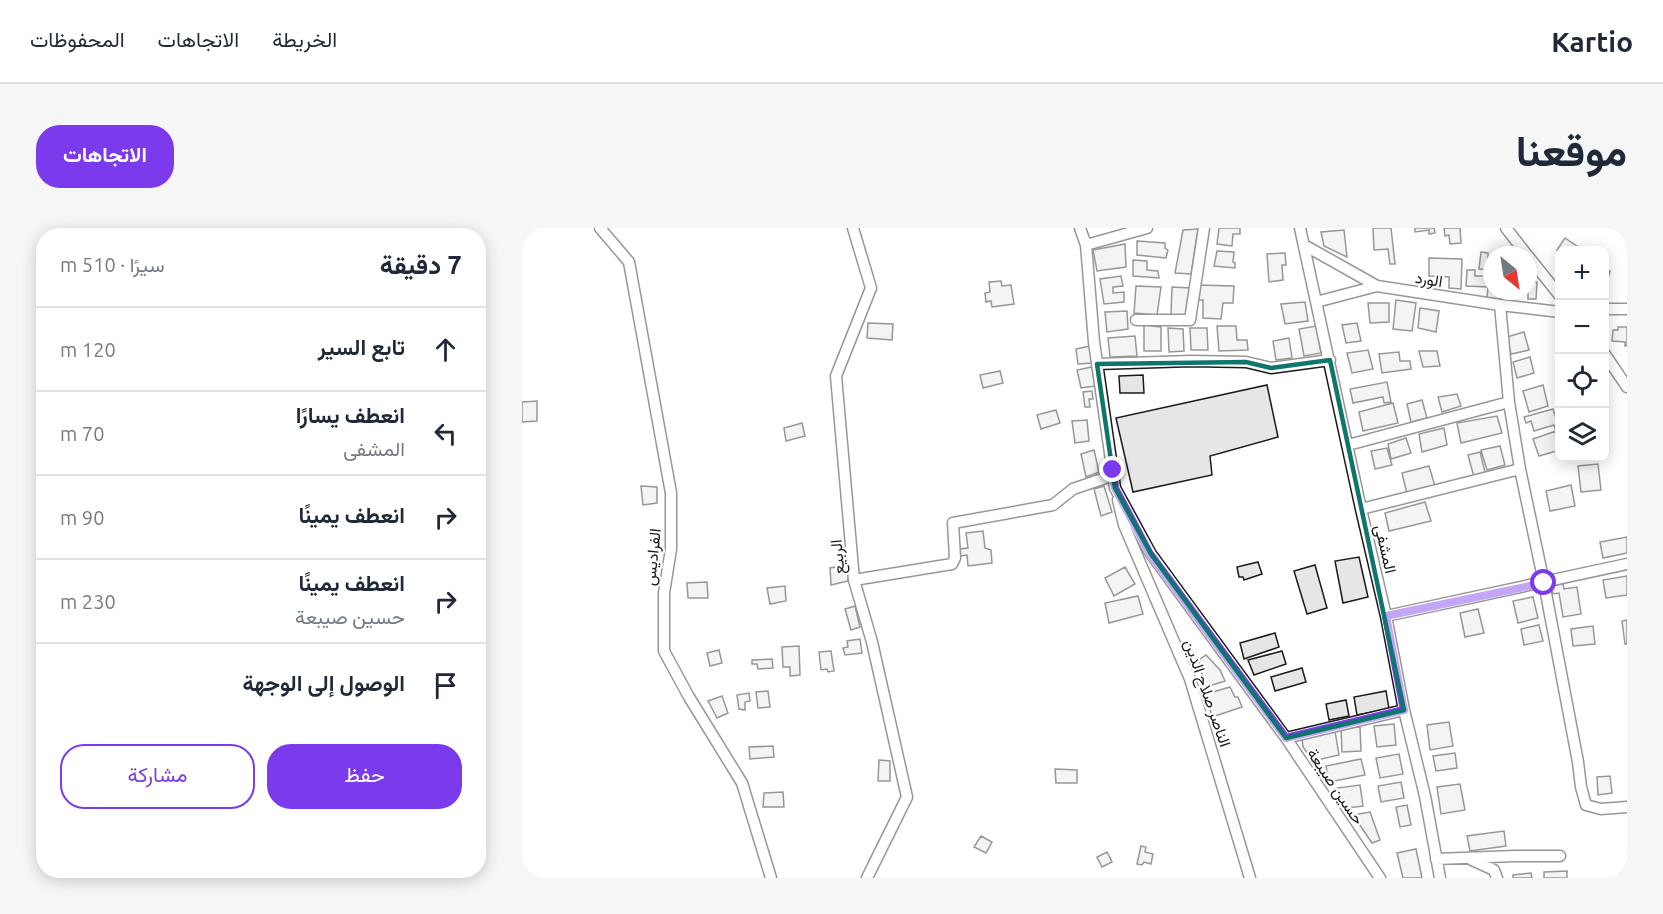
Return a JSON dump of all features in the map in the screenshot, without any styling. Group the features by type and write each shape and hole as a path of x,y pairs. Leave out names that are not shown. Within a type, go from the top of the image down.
{"street":[{"name":"الفراديس","path":"600,228 629,262 671,493 671,549 664,593 664,651 689,697 742,783 771,878"},
{"name":"الربيع","path":"854,228 871,288 836,376 854,580 872,642 906,797 867,878"},
{"name":"حسين صيبعة","path":"1080,228 1086,245 1094,342 1115,488 1150,554 1286,738 1380,878"},
{"path":"1086,245 1147,228"},
{"path":"1137,320 1190,320 1204,228"},
{"name":"المشفى","path":"1300,228 1386,616 1404,710 1425,795 1440,878"},
{"path":"1506,228 1520,246"},
{"name":"الورد","path":"1304,244 1377,286 1555,311"},
{"path":"1537,267 1555,290"},
{"path":"1316,302 1377,286"},
{"path":"1500,305 1509,402 1520,469 1544,583 1581,787 1586,805 1601,809 1627,807"},
{"path":"1609,309 1627,309"},
{"path":"1606,354 1627,387"},
{"path":"1098,364 1246,362 1271,368 1330,360"},
{"path":"1348,445 1509,402"},
{"path":"1361,509 1520,469"},
{"path":"854,580 952,564 955,558 953,523 1053,505 1073,489 1114,473"},
{"name":"الناصر صلاح الدين","path":"1115,488 1124,525 1190,679 1250,878"},
{"path":"1386,616 1627,564"},
{"path":"1286,738 1404,710"},
{"path":"1436,859 1560,856"},
{"path":"1468,859 1494,870 1497,878"}],"highlighted area":[{"path":"1330,360 1404,710 1286,738 1151,554 1115,488 1097,364 1246,362 1271,368"}],"building":[{"path":"1219,228 1240,228 1240,234 1233,234 1232,246 1217,244"},
{"path":"1373,228 1391,228 1395,264 1390,264 1388,249 1374,250"},
{"path":"1415,228 1434,228 1435,233 1429,234 1429,230 1415,232"},
{"path":"1444,228 1460,228 1461,243 1450,244 1449,235 1445,236"},
{"path":"1198,229 1191,274 1175,273 1183,230"},
{"path":"1344,230 1347,257 1324,246 1321,232"},
{"path":"1565,238 1577,246 1560,246"},
{"path":"1137,241 1165,243 1165,248 1168,250 1166,258 1137,255"},
{"path":"1125,244 1126,267 1097,271 1093,250"},
{"path":"1217,251 1234,252 1235,268 1214,266"},
{"path":"1481,252 1483,252 1483,269 1479,269"},
{"path":"1285,253 1286,265 1282,265 1283,280 1269,282 1267,254"},
{"path":"1429,258 1462,259 1461,289 1449,288 1449,277 1429,276"},
{"path":"1133,260 1147,261 1147,270 1158,271 1159,278 1133,276"},
{"path":"1467,270 1475,270 1475,276 1483,276 1483,287 1466,286"},
{"path":"1121,276 1123,286 1113,287 1113,293 1124,292 1124,302 1104,304 1100,279"},
{"path":"1001,281 1002,286 1011,285 1014,304 992,307 991,301 986,302 985,293 990,292 989,282"},
{"path":"1198,285 1234,286 1233,303 1223,303 1221,319 1203,318 1203,300 1198,300"},
{"path":"1136,286 1161,287 1157,315 1134,313"},
{"path":"1172,287 1191,288 1189,316 1171,315"},
{"path":"1396,300 1416,303 1412,331 1393,329"},
{"path":"1305,302 1308,321 1285,324 1281,304"},
{"path":"1368,303 1389,303 1389,322 1370,323"},
{"path":"1420,308 1439,311 1436,332 1418,328"},
{"path":"1127,311 1128,329 1107,332 1105,312"},
{"path":"868,323 893,324 892,340 867,338"},
{"path":"1357,323 1361,341 1346,343 1342,325"},
{"path":"1144,325 1161,327 1161,351 1144,351"},
{"path":"1217,326 1236,326 1237,340 1247,340 1248,350 1219,351"},
{"path":"1316,326 1321,353 1304,356 1299,329"},
{"path":"1618,327 1627,327 1627,346 1625,342 1612,341 1613,330 1618,330"},
{"path":"1168,328 1183,329 1184,351 1169,352"},
{"path":"1190,328 1207,328 1208,350 1191,350"},
{"path":"1524,332 1529,350 1511,354 1507,337"},
{"path":"1135,336 1137,356 1110,357 1108,338"},
{"path":"1289,338 1292,358 1276,360 1273,341"},
{"path":"1090,346 1092,363 1078,364 1076,349"},
{"path":"1368,350 1373,369 1352,373 1347,353"},
{"path":"1419,351 1437,351 1440,366 1423,367"},
{"path":"1399,352 1400,361 1410,361 1411,369 1382,373 1379,354"},
{"path":"1530,357 1534,373 1517,378 1513,362"},
{"path":"1092,367 1095,386 1081,388 1077,370"},
{"path":"1000,371 1003,383 983,388 980,375"},
{"path":"1143,375 1144,393 1120,393 1119,376"},
{"path":"1387,382 1391,402 1384,403 1383,397 1353,403 1350,389"},
{"path":"1267,385 1278,437 1210,456 1212,475 1133,492 1116,418"},
{"path":"1543,385 1548,406 1529,412 1523,391"},
{"path":"1092,391 1093,399 1089,399 1090,407 1085,407 1083,392"},
{"path":"1457,394 1461,406 1442,412 1438,397"},
{"path":"1422,400 1427,418 1411,422 1407,404"},
{"path":"537,401 537,421 522,422 522,402"},
{"path":"1393,403 1398,423 1363,431 1359,412"},
{"path":"1553,409 1555,429 1554,425 1534,431 1531,421 1526,423 1524,417"},
{"path":"1056,410 1060,423 1041,429 1037,415"},
{"path":"1497,416 1502,433 1461,443 1457,423"},
{"path":"1087,420 1089,441 1075,443 1072,421"},
{"path":"802,423 805,436 786,441 784,428"},
{"path":"1444,428 1447,445 1422,452 1419,434"},
{"path":"1555,431 1555,451 1539,456 1533,439"},
{"path":"1406,438 1411,453 1391,459 1388,444"},
{"path":"1500,446 1505,465 1487,470 1481,450"},
{"path":"1387,448 1392,465 1375,469 1371,451"},
{"path":"1094,450 1099,472 1086,477 1081,454"},
{"path":"1480,452 1485,472 1474,477 1468,455"},
{"path":"1598,464 1601,490 1581,492 1578,466"},
{"path":"1429,466 1435,486 1407,494 1402,473"},
{"path":"1571,485 1575,506 1550,511 1546,491"},
{"path":"641,486 657,487 657,503 643,505"},
{"path":"1104,486 1112,512 1101,516 1094,489"},
{"path":"1425,502 1431,521 1389,531 1385,513"},
{"path":"983,531 985,548 991,550 992,563 968,566 967,555 960,556 959,549 968,548 966,533"},
{"path":"1627,537 1627,553 1603,558 1600,542"},
{"path":"1359,557 1368,597 1343,603 1335,561"},
{"path":"1258,562 1262,574 1244,580 1243,577 1239,577 1237,567"},
{"path":"848,565 848,581 831,585 830,568"},
{"path":"1315,565 1327,608 1307,614 1294,571"},
{"path":"1125,567 1135,584 1114,596 1105,578"},
{"path":"1627,576 1627,595 1606,598 1603,580"},
{"path":"707,582 708,598 688,598 687,583"},
{"path":"1563,584 1564,589 1577,587 1581,614 1563,617 1559,593 1553,594 1551,586"},
{"path":"785,586 786,601 770,604 767,588"},
{"path":"1138,596 1143,614 1109,623 1105,603"},
{"path":"1533,597 1538,618 1518,623 1513,601"},
{"path":"855,606 860,627 851,630 845,609"},
{"path":"1478,609 1484,633 1465,637 1460,613"},
{"path":"1627,620 1627,644 1625,644 1622,621"},
{"path":"1539,625 1543,641 1524,645 1521,629"},
{"path":"1593,626 1595,644 1573,646 1571,629"},
{"path":"1275,633 1279,647 1244,659 1240,643"},
{"path":"860,639 862,653 845,655 843,648 848,647 847,641"},
{"path":"799,646 800,675 790,676 790,667 783,667 782,647"},
{"path":"719,650 722,663 710,666 707,653"},
{"path":"831,651 834,671 821,670 819,652"},
{"path":"1282,651 1286,664 1254,675 1248,660"},
{"path":"1206,655 1220,670 1225,681 1206,687 1199,664 1200,659"},
{"path":"772,659 773,668 758,669 757,664 752,664 752,660"},
{"path":"1302,668 1306,682 1275,691 1271,677"},
{"path":"1230,687 1242,707 1212,717 1206,694"},
{"path":"768,691 770,707 758,708 756,692"},
{"path":"1386,691 1389,709 1357,715 1354,697"},
{"path":"749,693 750,701 745,702 745,710 739,709 737,695"},
{"path":"722,696 728,713 717,718 708,701"},
{"path":"1346,700 1349,716 1329,720 1326,704"},
{"path":"1449,722 1453,746 1430,750 1427,725"},
{"path":"1394,724 1396,745 1377,747 1374,726"},
{"path":"1360,727 1361,751 1342,752 1341,728"},
{"path":"1335,731 1339,755 1313,761 1303,747 1302,738"},
{"path":"773,746 774,757 750,759 749,747"},
{"path":"1455,753 1457,768 1436,771 1433,756"},
{"path":"1399,754 1403,774 1380,778 1376,758"},
{"path":"1361,759 1365,775 1329,782 1326,766"},
{"path":"879,760 890,761 890,781 878,781"},
{"path":"1055,769 1077,770 1077,783 1056,783"},
{"path":"1610,776 1612,793 1598,795 1597,777"},
{"path":"1401,782 1404,798 1381,802 1378,786"},
{"path":"1460,784 1465,810 1441,814 1437,787"},
{"path":"1360,785 1363,806 1346,808 1337,788"},
{"path":"783,792 784,807 763,807 764,793"},
{"path":"1407,805 1411,825 1400,827 1396,807"},
{"path":"1370,812 1380,840 1372,843 1353,815"},
{"path":"1504,831 1506,846 1470,851 1467,836"},
{"path":"981,836 992,842 986,853 974,847"},
{"path":"1141,846 1146,847 1145,852 1153,854 1151,864 1144,862 1142,865 1137,864"},
{"path":"1416,849 1422,878 1403,878 1397,853"},
{"path":"1107,852 1112,862 1102,867 1097,857"},
{"path":"1567,871 1567,878 1544,878 1544,872"},
{"path":"1531,873 1532,878 1513,878 1513,875"}],"route":[{"path":"1113,470 1115,488 1150,554 1286,738 1404,710 1386,616 1544,583"}]}
